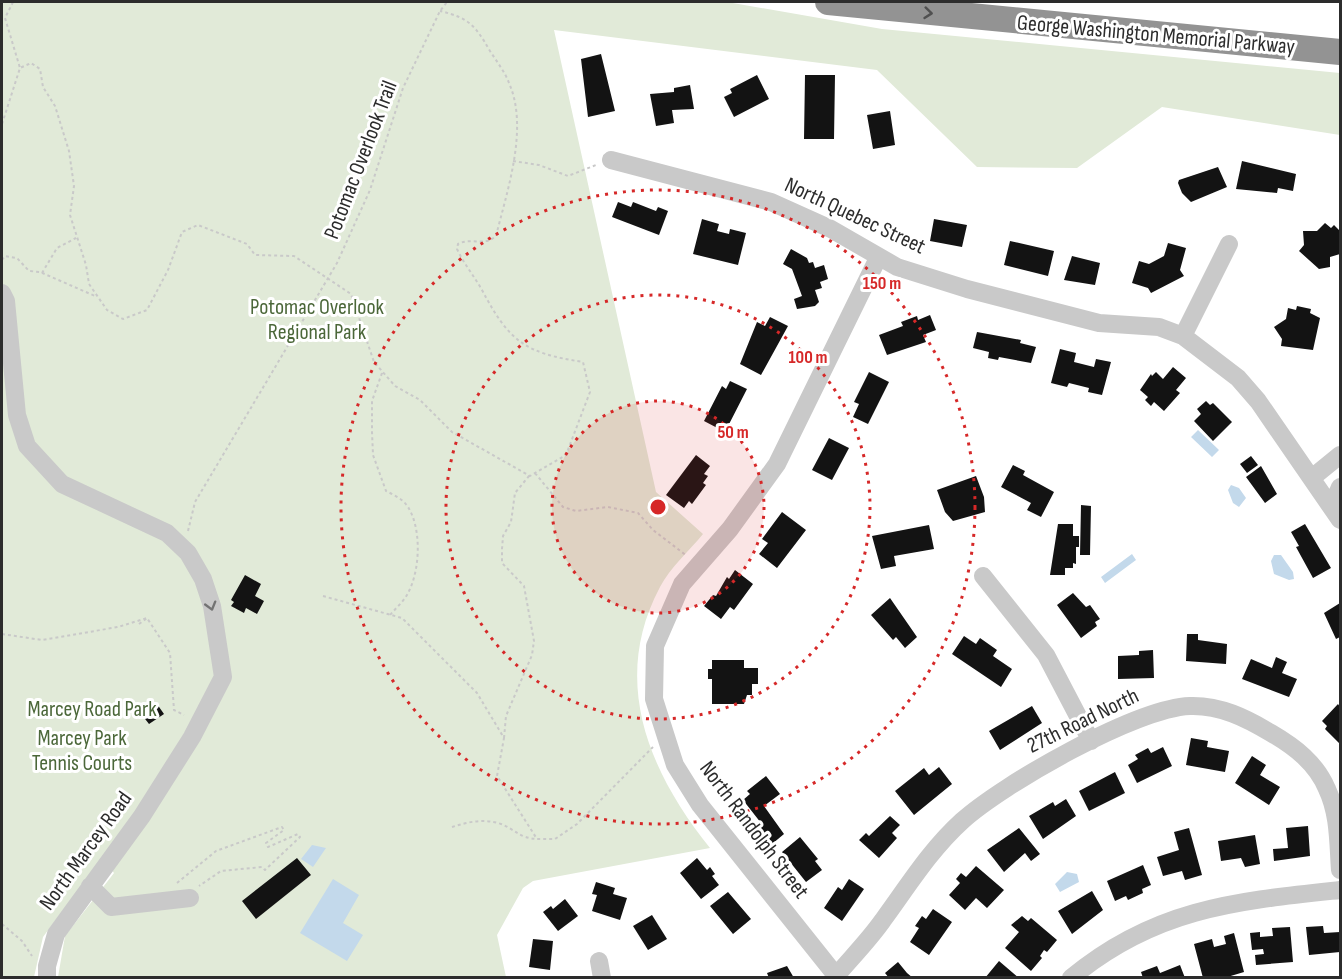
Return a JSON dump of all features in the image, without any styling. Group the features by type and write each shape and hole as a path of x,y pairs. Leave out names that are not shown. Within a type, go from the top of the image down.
{"highway":[{"name":"George Washington Memorial Parkway","path":"828,2 931,14 1341,52"}],"street":[{"name":"North Quebec Street","path":"611,160 771,202 831,229 878,258 967,289 1099,323 1158,327 1183,336 1238,378 1279,428 1336,513"},
{"path":"1183,336 1229,244"},
{"name":"North Randolph Street","path":"837,977 700,805 675,765 654,699 655,646 682,584 730,530 777,464 878,258"},
{"name":"North Marcey Road","path":"2,293 6,301 17,415 27,446 62,484 167,533 185,551 203,579 212,606 223,676 200,723 142,816 56,934 47,966 47,978"},
{"path":"1313,477 1341,455"},
{"path":"1336,513 1341,488"},
{"path":"983,576 1046,655 1091,741"},
{"name":"27th Road North","path":"837,977 883,921 914,875 963,821 1004,790 1091,741 1149,714 1171,708 1213,708 1245,718 1297,749 1321,777 1332,802 1341,870"},
{"path":"90,886 111,907 190,898"},
{"path":"1071,978 1115,946 1174,918 1222,904 1341,890"}],"path":[{"path":"2,124 20,68 5,18 13,2"},
{"name":"Potomac Overlook Trail","path":"185,551 195,502 327,279 370,190 403,88 440,11 447,2"},
{"path":"440,11 465,17 485,42 510,84 518,127 513,161 496,236 484,243 463,242 458,244 457,249 496,318 517,341 555,358 583,362 590,392 579,427 566,455 530,476 515,493 511,522 503,536 502,563 524,586 534,641 532,655 506,716 497,776 521,818 537,839"},
{"path":"20,68 31,63 40,69 43,87 55,106 71,163 74,186 70,215 86,266 88,284 107,310 123,319 147,310 168,270 182,232 198,225 247,244 255,255 294,256 351,294 374,362 395,387 420,400 452,432 530,476"},
{"path":"513,161 539,165 568,176 611,160"},
{"path":"42,273 57,248 77,238"},
{"path":"2,260 5,256 17,258 29,271 42,273 98,297"},
{"path":"383,372 379,389 372,401 373,455 386,491 397,496 408,508 419,547 417,569 407,594 390,615"},
{"path":"535,473 563,507 576,511 608,507 638,513 653,530 699,565"},
{"path":"323,596 402,618 452,665 477,693 504,738"},
{"path":"139,624 147,618"},
{"path":"2,634 42,640 118,627 147,618"},
{"path":"147,618 170,653 174,710 200,723"},
{"path":"452,826 476,820 501,824 523,838 555,839 577,824 665,735"},
{"path":"172,888 216,851 282,827 284,830 266,843 268,847 298,834 300,837 265,870 262,867 217,873 200,885 190,898"},
{"path":"2,924 22,941 35,962"}],"green space":[{"name":"Potomac Overlook Regional Park","path":"2,2 727,2 882,29 1340,73 1340,135 1162,107 1077,168 977,167 877,70 554,30 656,492 703,534 664,580 645,622 638,657 638,691 643,724 654,757 688,819 710,848 533,881 523,888 497,935 506,977 58,977 65,936 114,873 110,868 135,814 43,937 34,977 2,978"}],"water":[{"path":"1198,430 1219,450 1212,457 1191,437"},
{"path":"1231,485 1239,488 1246,498 1239,507 1233,503 1228,490"},
{"path":"1132,554 1136,560 1105,583 1101,577"},
{"path":"1274,555 1281,555 1293,572 1294,579 1289,580 1274,574 1271,561"},
{"path":"312,845 326,848 313,867 301,859"},
{"path":"1067,872 1077,874 1079,882 1060,892 1055,884"},
{"path":"333,879 359,895 343,923 363,935 347,961 300,933"}],"building":[{"path":"601,54 615,111 588,117 581,59"},
{"path":"757,75 769,99 734,117 724,97 732,93 730,89"},
{"path":"805,75 835,75 834,139 804,139"},
{"path":"690,85 694,109 672,110 674,123 656,126 650,94 674,92 674,88"},
{"path":"890,111 895,145 873,149 867,115"},
{"path":"1242,161 1296,174 1293,191 1278,188 1277,193 1236,189"},
{"path":"1218,167 1227,187 1191,202 1182,193 1179,180"},
{"path":"618,202 631,207 633,202 656,211 658,207 668,211 659,235 612,217"},
{"path":"702,219 719,224 717,231 729,234 730,229 746,233 738,265 693,254"},
{"path":"934,219 967,225 962,247 930,241"},
{"path":"1325,223 1331,228 1334,225 1340,231 1340,254 1330,257 1330,267 1319,269 1299,251 1304,245 1303,231 1317,231"},
{"path":"1010,241 1054,251 1048,276 1004,265"},
{"path":"1168,243 1186,248 1180,270 1184,276 1151,293 1148,288 1132,283 1139,261 1149,264 1164,256"},
{"path":"791,249 807,258 809,263 813,262 815,268 824,265 828,279 820,282 822,288 815,290 819,302 815,306 797,309 794,299 802,296 792,269 783,264"},
{"path":"1072,256 1100,263 1095,285 1064,280"},
{"path":"1297,306 1311,309 1310,313 1320,318 1313,350 1281,346 1282,339 1274,327 1286,319 1288,308 1296,310"},
{"path":"930,315 936,330 923,335 926,342 887,355 879,335 903,326 901,322 917,316 918,320"},
{"path":"770,317 788,326 761,375 740,364 757,322 765,326"},
{"path":"977,332 1021,340 1020,343 1036,347 1031,363 999,357 998,360 988,358 989,352 973,348"},
{"path":"1060,349 1076,353 1074,362 1094,367 1096,359 1111,362 1102,395 1088,392 1089,388 1069,383 1067,387 1051,383"},
{"path":"1173,367 1186,378 1176,390 1180,393 1164,411 1154,402 1151,406 1145,400 1148,397 1140,390 1151,374 1152,376 1156,372 1163,379"},
{"path":"869,372 889,382 868,424 853,417 859,404 854,402"},
{"path":"730,381 747,389 725,432 704,421 722,386 726,389"},
{"path":"1206,401 1210,405 1213,403 1232,422 1213,441 1194,421 1201,414 1197,409"},
{"path":"829,438 849,448 832,480 812,470"},
{"path":"696,455 710,466 704,474 708,476 703,483 706,485 692,504 689,501 684,508 666,495"},
{"path":"1251,456 1258,465 1247,473 1240,464"},
{"path":"1013,465 1025,471 1023,475 1054,492 1041,517 1027,510 1031,503 1001,487"},
{"path":"1261,466 1277,494 1265,503 1246,477"},
{"path":"976,476 984,497 985,512 953,521 945,512 937,490"},
{"path":"1081,505 1091,506 1090,555 1080,555"},
{"path":"782,512 806,530 777,568 759,554 768,543 762,539"},
{"path":"1058,524 1073,524 1073,536 1079,536 1079,547 1076,547 1076,564 1073,563 1073,568 1065,568 1065,575 1050,575"},
{"path":"1305,524 1331,568 1313,578 1296,547 1299,546 1291,532"},
{"path":"929,525 934,549 894,556 896,566 881,569 872,536"},
{"path":"735,570 753,584 734,610 730,607 721,619 704,606 713,595 716,596 727,577 729,579"},
{"path":"245,575 261,584 255,596 264,601 257,614 246,608 244,613 231,606 234,602 231,600"},
{"path":"1073,593 1086,607 1090,605 1100,619 1095,622 1097,626 1081,638 1057,605"},
{"path":"890,598 917,637 905,648 896,637 893,640 871,615"},
{"path":"1340,603 1340,637 1336,639 1324,613"},
{"path":"1187,634 1198,634 1198,640 1227,644 1226,664 1186,661"},
{"path":"964,636 976,644 980,638 997,650 993,656 1012,669 1001,687 952,654"},
{"path":"1153,650 1154,678 1118,679 1118,656 1139,655 1139,651"},
{"path":"1276,657 1287,662 1282,673 1297,679 1289,697 1242,679 1251,659 1272,668"},
{"path":"712,660 744,660 744,668 758,668 758,684 752,684 752,695 747,695 744,704 712,704 712,679 708,679 708,669 712,669"},
{"path":"157,704 164,714 149,724 142,715"},
{"path":"1338,704 1340,707 1340,744 1325,729 1327,726 1322,721"},
{"path":"1032,706 1042,723 1000,750 989,731"},
{"path":"1191,738 1208,741 1207,747 1229,751 1225,772 1186,765"},
{"path":"1163,747 1172,766 1137,783 1128,765 1138,759 1135,755 1148,748 1151,753"},
{"path":"1252,756 1266,765 1260,775 1280,787 1269,805 1235,783"},
{"path":"939,767 952,784 914,815 895,791 924,768 929,775"},
{"path":"1115,772 1125,793 1089,811 1079,791"},
{"path":"766,776 780,794 764,806 784,834 772,844 757,826 761,823 743,800 750,794 747,791"},
{"path":"1066,799 1076,816 1043,839 1029,816 1053,802 1055,806"},
{"path":"890,816 900,825 892,833 897,838 879,858 859,840 866,833 869,836"},
{"path":"1308,826 1310,856 1274,861 1273,849 1288,848 1286,828"},
{"path":"1019,828 1040,854 1031,861 1025,853 1004,872 987,850"},
{"path":"1189,828 1202,875 1185,880 1182,871 1163,876 1157,857 1179,850 1174,832"},
{"path":"1255,835 1260,864 1245,867 1241,858 1221,861 1218,841"},
{"path":"800,837 818,859 815,861 822,870 806,882 782,852"},
{"path":"297,858 311,875 256,919 242,901"},
{"path":"697,858 707,870 710,867 715,874 712,876 719,885 701,899 680,873"},
{"path":"1143,865 1151,885 1142,889 1143,893 1128,900 1126,896 1115,901 1107,881"},
{"path":"976,866 1004,890 987,908 976,898 965,910 949,895 960,883 956,879 961,873 966,877"},
{"path":"849,879 864,889 842,921 824,908 838,887 842,890"},
{"path":"596,882 615,888 613,894 627,898 620,920 592,911 597,895 592,894"},
{"path":"1092,891 1103,910 1072,934 1058,911"},
{"path":"728,892 751,919 733,934 710,906"},
{"path":"565,899 578,916 558,931 543,912 551,906 553,909"},
{"path":"933,909 952,922 929,955 910,942 919,928 915,926 922,916 926,919"},
{"path":"652,915 667,939 648,950 633,926"},
{"path":"1022,916 1028,921 1031,918 1057,940 1047,952 1044,950 1040,956 1042,958 1031,971 1005,948 1019,932 1011,925"},
{"path":"1323,926 1324,933 1340,932 1340,952 1309,955 1306,927"},
{"path":"1290,927 1293,962 1256,965 1255,955 1264,954 1263,949 1252,950 1250,933 1260,932 1260,937 1273,936 1272,928"},
{"path":"1234,933 1244,972 1224,978 1203,978 1194,944 1212,939 1214,947 1226,944 1224,936"},
{"path":"533,939 553,941 550,970 529,967"},
{"path":"999,961 1019,978 985,978"},
{"path":"898,962 913,978 889,978 885,973"},
{"path":"1180,965 1185,978 1143,978 1141,972 1157,966 1160,973"},
{"path":"787,966 794,978 769,978 767,973"}],"park label":[{"name":"Marcey Road Park","path":"92,709"},
{"name":"Marcey Park Tennis Courts","path":"82,750"}]}
